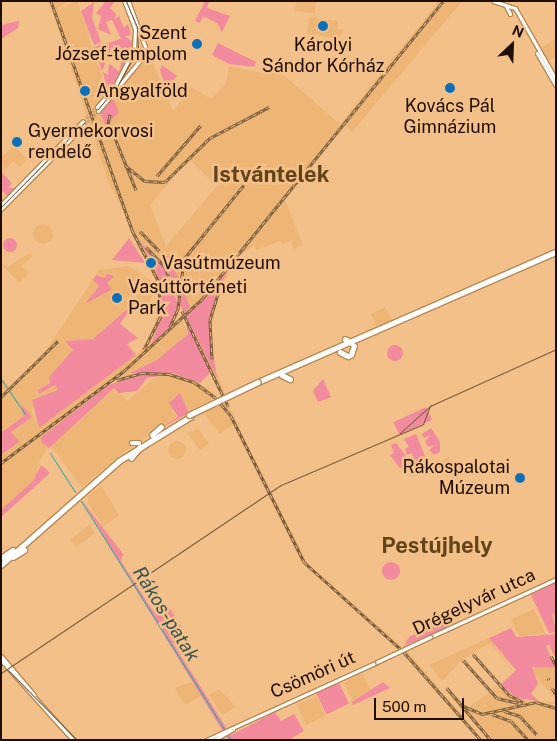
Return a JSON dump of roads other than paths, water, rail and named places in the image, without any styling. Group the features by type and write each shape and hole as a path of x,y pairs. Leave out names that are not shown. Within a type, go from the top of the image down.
{"main road":[{"path":"126,1 142,33 148,52 110,98 98,109 110,94 129,62"},
{"path":"126,1 136,34 127,67 134,70"},
{"path":"493,1 504,5 516,15 554,79 556,86"},
{"path":"504,5 509,1"},
{"path":"504,5 512,11 554,79"},
{"path":"136,34 142,33"},
{"path":"1,205 84,123 1,209"},
{"path":"154,433 283,372 342,346 353,345 556,254"},
{"path":"342,346 353,345"},
{"path":"342,346 349,356 353,345"},
{"path":"283,372 290,379"},
{"path":"1,565 142,443 190,416"},
{"path":"1,559 161,427"},
{"path":"132,443 142,443"},
{"path":"131,458 142,443"},
{"path":"1,565 24,550"},
{"name":"Drégelyvár utca","path":"403,650 556,579"},
{"name":"Csömöri út","path":"214,740 235,727 403,650"},
{"path":"1,656 73,740"},
{"path":"3,662 31,688 37,700"},
{"path":"25,686 31,688"},
{"name":"Csömöri út","path":"207,739 226,732"}],"waterway":[{"name":"Rákos-patak","path":"1,379 25,414"},
{"name":"Rákos-patak","path":"50,453 75,492"},
{"name":"Rákos-patak","path":"81,501 224,729"},
{"name":"Rákos-patak","path":"228,735 231,740"}],"tunnel":[{"path":"83,121 97,107"},
{"path":"84,125 98,111"}],"tram line":[{"path":"98,109 118,85 138,49 137,27 126,1"},
{"path":"1,207 84,123"},
{"path":"1,673 281,485 423,424 430,406 556,349"},
{"path":"400,433 431,405"},
{"path":"8,670 77,740"}],"railway":[{"path":"51,1 132,230 159,282 160,318 144,349"},
{"path":"1,463 124,371 202,299 443,1"},
{"path":"125,165 145,181 165,182 210,138 269,107"},
{"path":"106,135 110,114"},
{"path":"157,176 201,125"},
{"path":"111,128 136,190"},
{"path":"170,327 178,309 184,259 244,185"},
{"path":"140,231 159,251"},
{"path":"146,247 165,267 175,293"},
{"path":"212,359 210,320 221,283"},
{"path":"182,311 228,406"},
{"path":"1,397 58,341"},
{"path":"117,380 142,373 169,374 194,382 216,398 231,416 304,562 403,651 481,740"},
{"path":"473,654 509,695 523,702"},
{"path":"551,656 556,665"},
{"path":"463,660 497,698 518,703"},
{"path":"447,688 491,740"},
{"path":"552,688 556,694"},
{"path":"461,705 482,714 536,702 556,708"},
{"path":"504,711 520,716 537,735"},
{"path":"492,714 511,721 528,740"}],"place":[{"name":"Károlyi Sándor Kórház","path":"323,26"},
{"name":"Szent József-templom","path":"197,44"},
{"name":"Kovács Pál Gimnázium","path":"450,88"},
{"name":"Angyalföld","path":"85,91"},
{"name":"Gyermekorvosi rendelő","path":"17,142"},
{"name":"Vasútmúzeum","path":"151,263"},
{"name":"Vasúttörténeti Park","path":"117,298"},
{"name":"Rákospalotai Múzeum","path":"520,478"}],"district":[{"name":"Istvántelek","path":"271,175"},
{"name":"Pestújhely","path":"437,546"}]}
